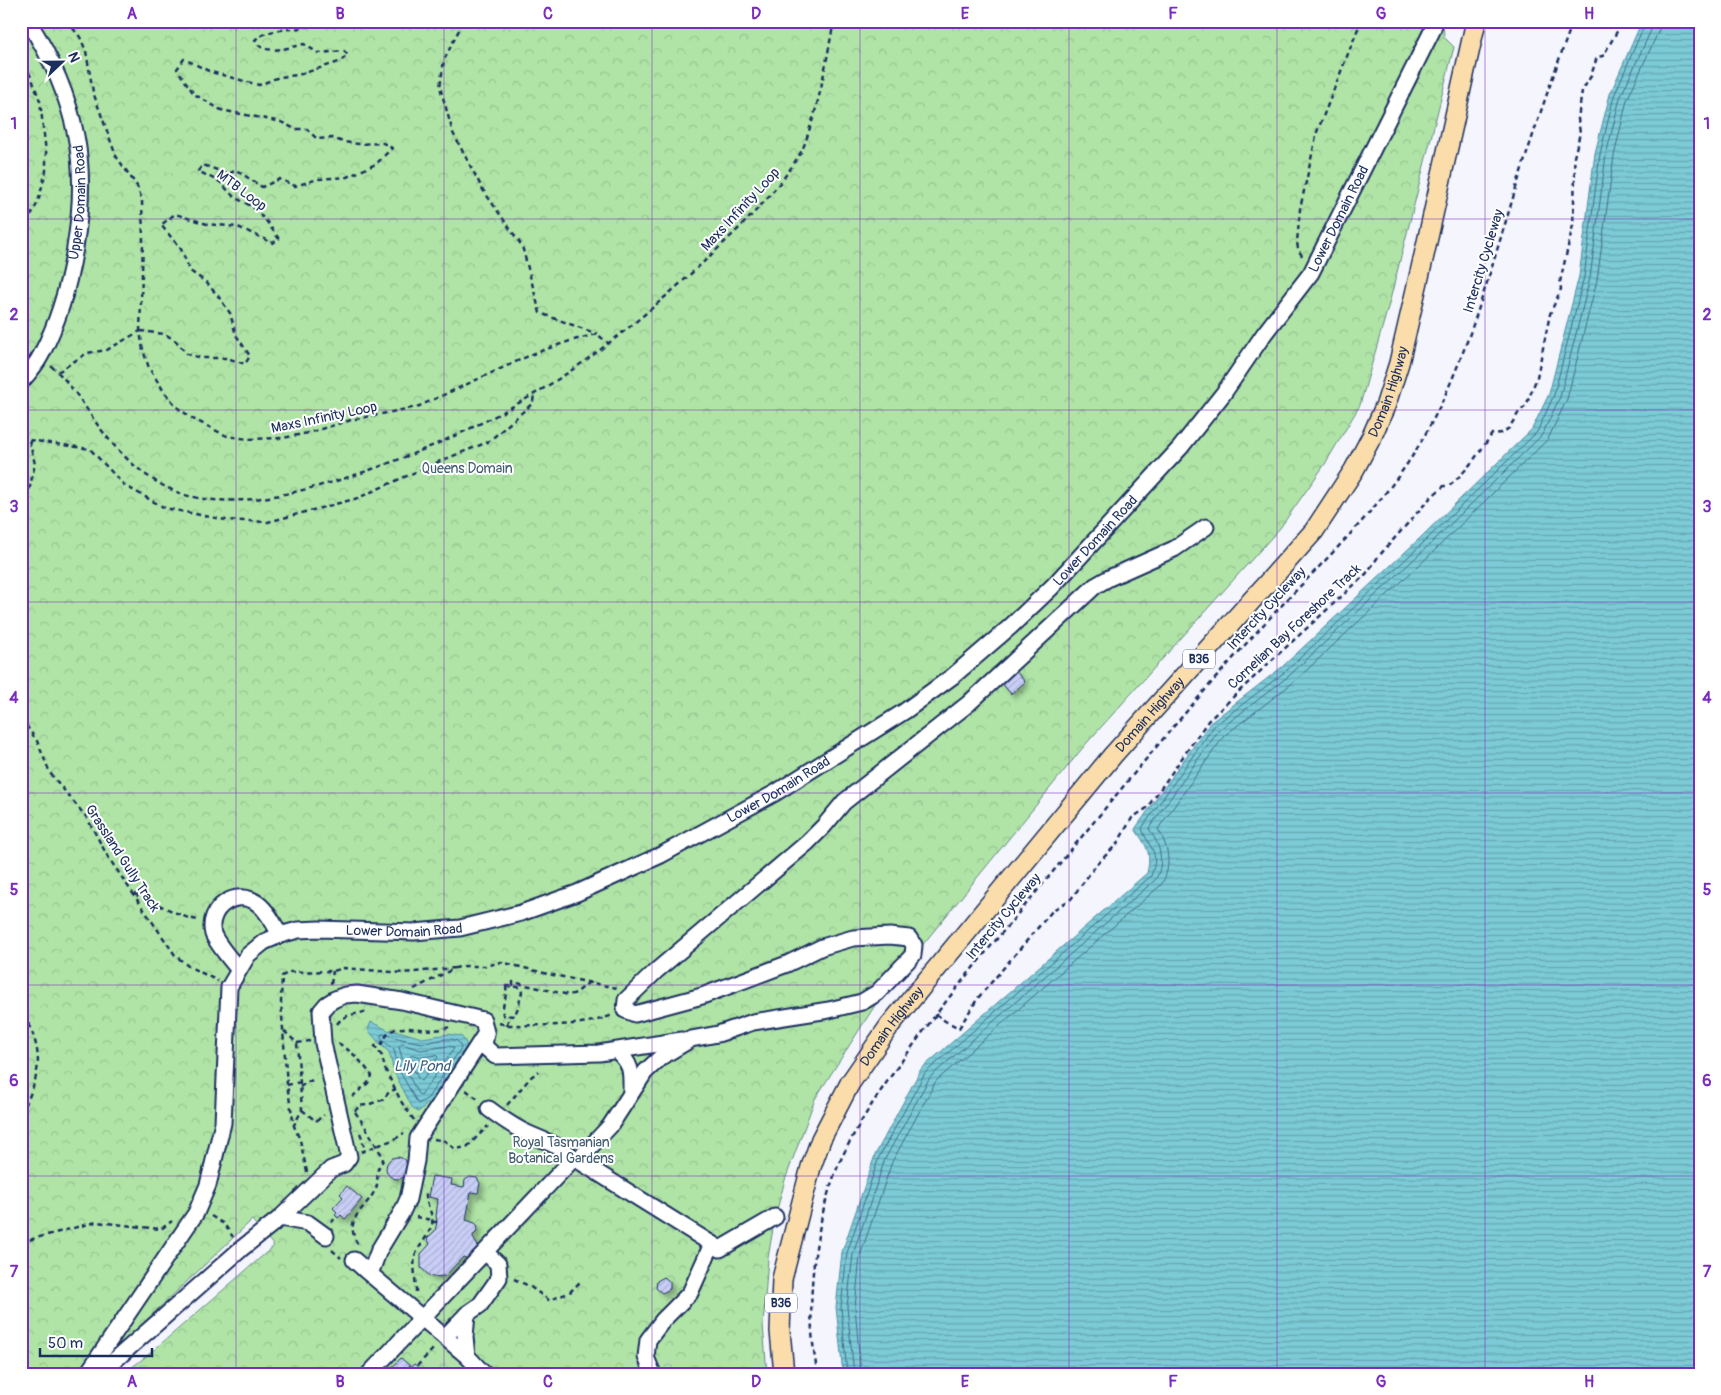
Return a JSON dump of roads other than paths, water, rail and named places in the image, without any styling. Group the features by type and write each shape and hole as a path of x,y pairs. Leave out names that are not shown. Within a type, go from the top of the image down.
{"main road":[{"name":"Domain Highway","path":"784,1374 780,1331 782,1279 811,1167 821,1139 850,1083 890,1024 1113,755 1314,531 1354,470 1386,404 1399,363 1476,21"},
{"name":"Domain Highway","path":"794,1234 790,1331 795,1374"}],"street":[{"name":"Upper Domain Road","path":"21,382 40,357 56,321 69,275 79,215 81,169 77,137 64,91 45,48 28,21"},
{"name":"Lower Domain Road","path":"86,1374 196,1213 208,1185 224,1123 229,987 248,955 264,942 298,930 414,932 460,928 521,913 577,893 660,855 775,793 904,711 952,676 1052,587 1180,448 1217,402 1264,334 1311,273 1432,31 1435,21"},
{"path":"485,1026 484,1046 496,1056 599,1053 718,1034 753,1022 829,1010 862,1002 877,993 913,955 914,945 909,938 890,936 854,938 822,947 787,964 702,996 635,1014 625,1010 626,1000 656,971 807,843 844,802 968,704 1095,586 1174,549 1206,528"},
{"path":"238,970 214,935 212,922 217,908 230,899 243,897 257,903 267,914 280,935"},
{"path":"99,1374 241,1249 280,1218 331,1169 344,1164 349,1157 338,1108 321,1012 327,1004 345,995 358,994 402,1001 485,1026"},
{"path":"370,1274 379,1250 408,1199 421,1127 485,1026"},
{"path":"370,1374 419,1316 610,1126 645,1072 661,1057 691,1039"},
{"path":"617,1051 626,1059 631,1073 631,1093"},
{"path":"493,1112 527,1133 561,1147 576,1159 720,1249 775,1217"},
{"path":"280,1218 308,1223 326,1236"},
{"path":"653,1374 646,1357 648,1340 690,1293 712,1244"},
{"path":"354,1251 370,1274 467,1356 484,1374"},
{"path":"445,1337 467,1314 480,1305 491,1292 499,1278 498,1264 485,1252"},
{"path":"467,1314 465,1337 467,1356"}],"water":[{"path":"1642,21 1700,21 1700,1374 843,1374 836,1307 842,1252 875,1155 921,1069 1147,873 1149,859 1147,849 1135,829 1210,723 1282,667 1419,539 1532,429 1549,394 1579,276 1595,153 1610,94"},
{"name":"Lily Pond","path":"371,1022 390,1031 402,1032 422,1038 448,1034 461,1036 465,1041 467,1048 451,1074 433,1098 418,1112 412,1107 394,1072 389,1052 368,1030"}],"park label":[{"name":"Queens Domain","path":"467,468"},
{"name":"Royal Tasmanian Botanical Gardens","path":"561,1150"}]}
